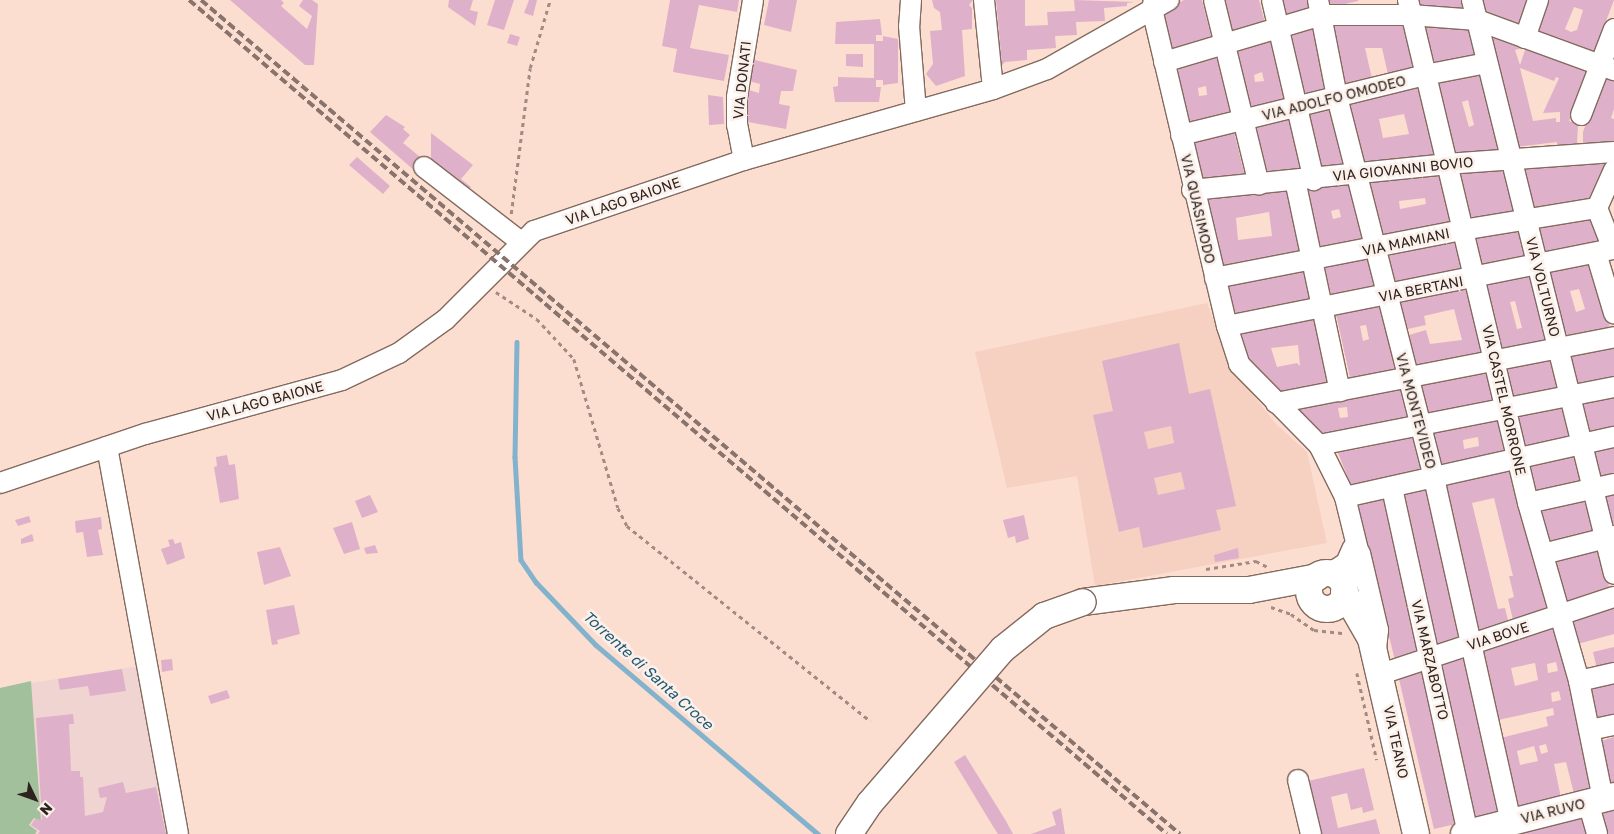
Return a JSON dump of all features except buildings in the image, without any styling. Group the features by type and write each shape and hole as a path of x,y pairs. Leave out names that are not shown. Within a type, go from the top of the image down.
{"main road":[{"path":"849,834 870,803 1002,648 1044,616 1083,602 1174,590 1330,591"},
{"name":"VIA TEANO","path":"1330,591 1367,654 1416,834"},
{"name":"VIA RUVO","path":"1466,834 1501,827 1602,799"}],"street":[{"name":"VIA DONATI","path":"744,160 737,125 737,97 753,0"},
{"path":"911,0 909,26 916,111"},
{"path":"984,0 993,89"},
{"path":"1214,0 1259,185"},
{"path":"1272,0 1297,107 1314,260 1340,391"},
{"name":"VIA VOLTURNO","path":"1472,0 1571,396 1581,444 1593,489 1610,537 1614,574"},
{"path":"1525,38 1538,0"},
{"name":"VIA LAGO BAIONE","path":"0,483 107,447 342,380 399,353 445,320 482,284 515,236 744,160 993,89 1048,69 1158,3"},
{"name":"VIA QUASIMODO","path":"1158,3 1164,62 1182,135 1192,190 1227,326 1240,364 1276,403"},
{"path":"1164,62 1278,28 1320,8 1409,8 1476,20 1607,68"},
{"name":"VIA MONTEVIDEO","path":"1320,8 1337,97 1407,378 1421,425 1473,644 1501,827"},
{"name":"VIA CASTEL MORRONE","path":"1409,8 1462,230 1508,408 1528,503 1579,681 1602,799 1597,834"},
{"path":"1581,115 1607,68 1614,29"},
{"name":"VIA ADOLFO OMODEO","path":"1182,135 1426,75 1487,63"},
{"name":"VIA GIOVANNI BOVIO","path":"1192,190 1259,185 1512,158 1614,152"},
{"path":"424,167 515,236"},
{"path":"1614,170 1597,208 1608,251 1614,313"},
{"name":"VIA MAMIANI","path":"1215,278 1376,249 1462,230 1597,208"},
{"name":"VIA BERTANI","path":"1227,326 1608,251"},
{"path":"1276,403 1614,337"},
{"path":"1319,445 1614,387"},
{"name":"VIA TEANO","path":"1276,403 1319,445 1344,497 1378,630 1367,654"},
{"path":"1344,497 1392,488 1614,437"},
{"path":"107,447 178,834"},
{"path":"1528,503 1614,484"},
{"name":"VIA MARZABOTTO","path":"1392,488 1466,834"},
{"path":"1542,554 1610,537"},
{"name":"VIA TEANO","path":"1330,591 1355,571 1356,541"},
{"name":"VIA BOVE","path":"1367,654 1429,659 1614,597"},
{"path":"1579,681 1614,673"},
{"path":"1590,730 1614,725"},
{"path":"1298,780 1311,834"}],"path":[{"path":"515,236 530,68 550,0"},
{"path":"482,284 537,319 574,359 618,508 627,526 794,664 870,721"},
{"path":"1202,569 1256,561 1268,566 1264,591 1271,609 1291,614 1314,630 1335,631 1367,654 1357,681 1379,767"}],"shaded area":[{"path":"1207,303 1230,366 1276,424 1307,452 1327,543 1095,586 1077,476 1007,488 975,352"},
{"path":"158,663 181,834 0,834 0,688"}],"green space":[{"path":"31,681 41,821 34,818 29,825 37,831 35,834 0,834 0,688"}],"waterway":[{"name":"Torrente di Santa Croce","path":"517,342 515,457 521,560 536,582 596,645 818,834"}],"railway":[{"path":"189,0 1167,834"},
{"path":"201,0 1180,834"}]}
